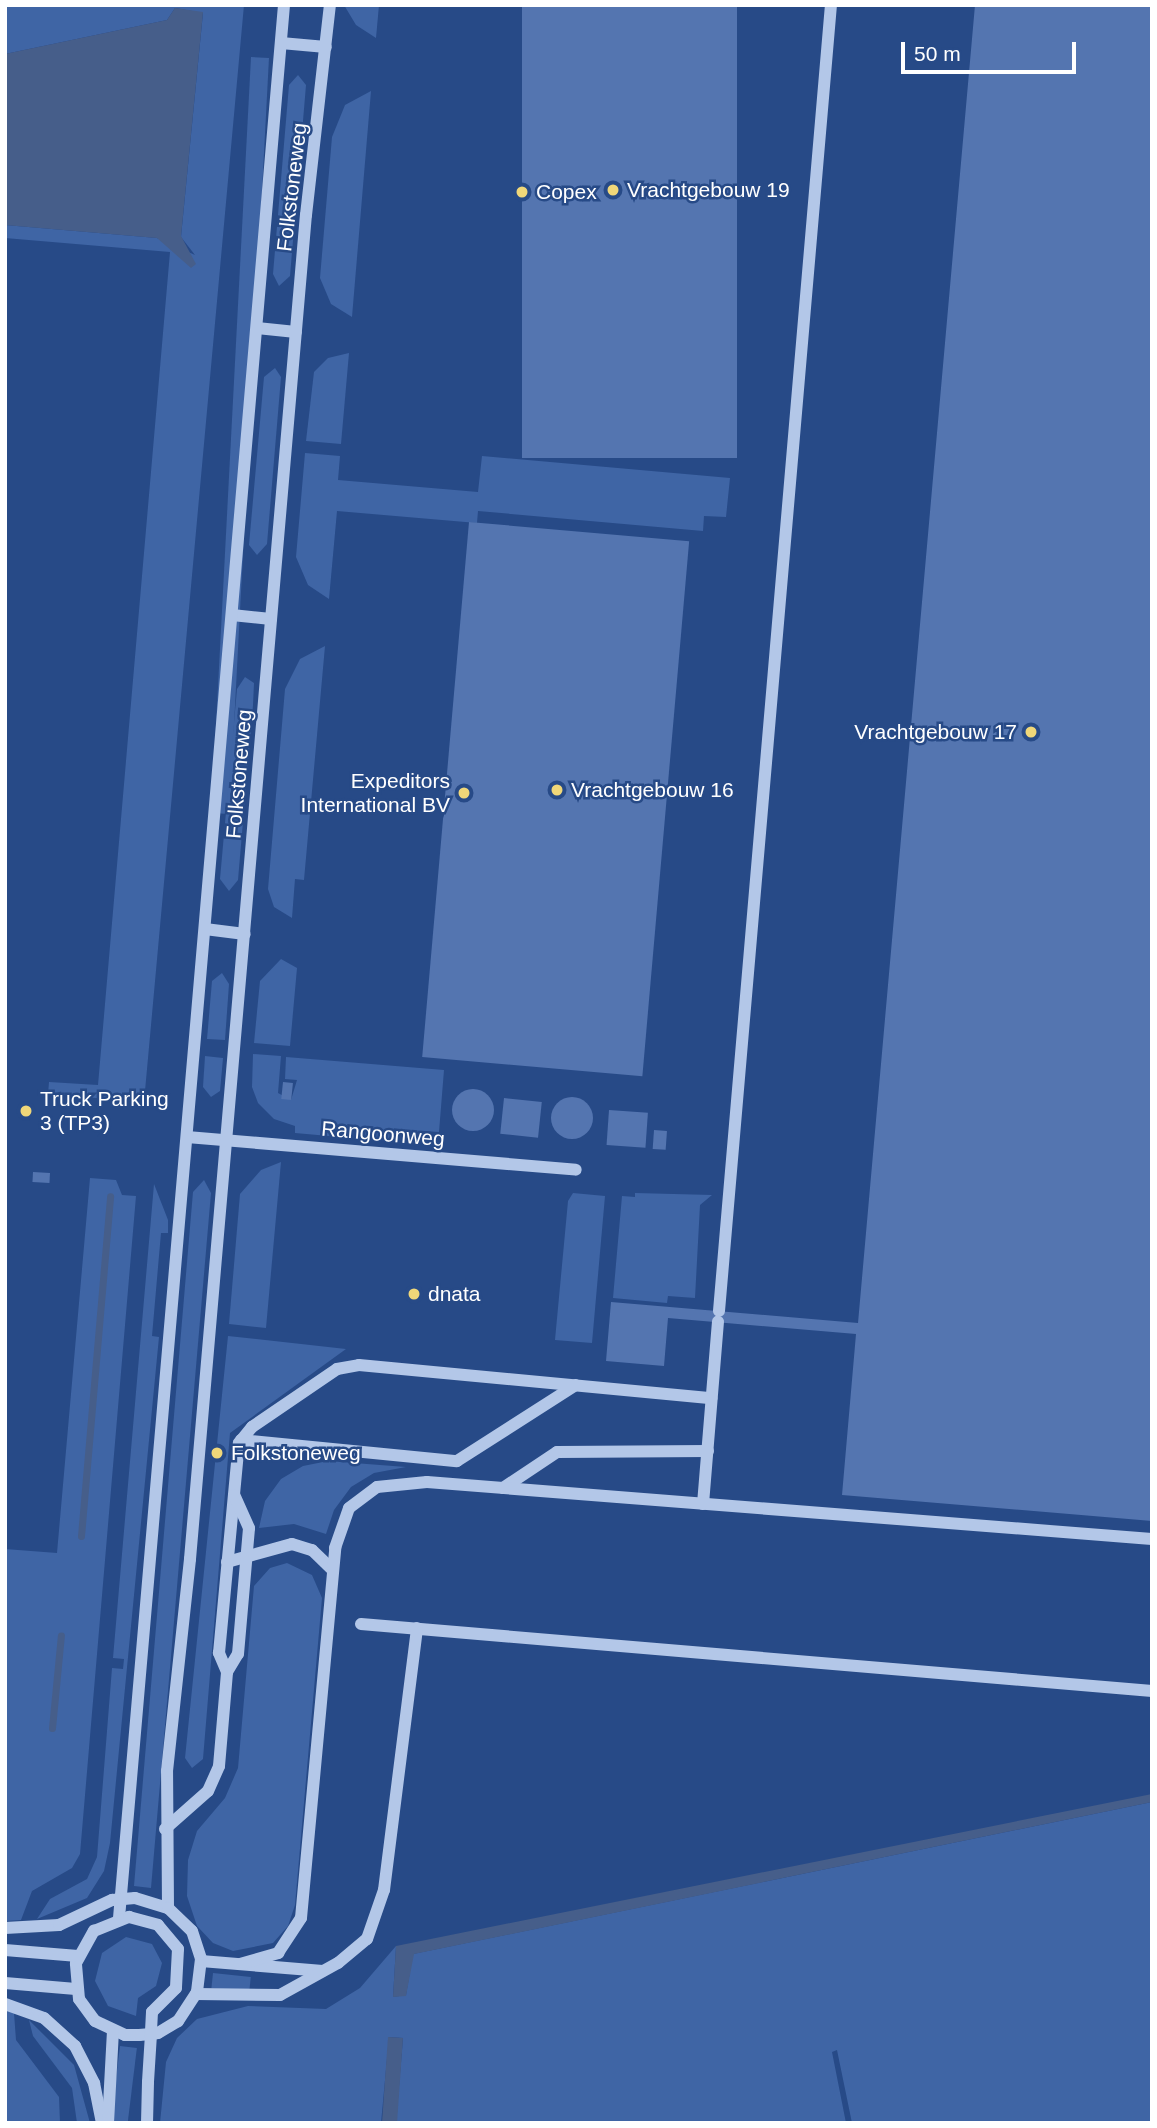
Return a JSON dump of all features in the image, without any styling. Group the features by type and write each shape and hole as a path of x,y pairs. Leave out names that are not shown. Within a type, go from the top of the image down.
{"street":[{"name":"Folkstoneweg","path":"119,1918 285,5"},
{"name":"Folkstoneweg","path":"168,1908 165,1829 296,332 330,5"},
{"path":"703,1504 831,5"},
{"path":"281,43 326,47"},
{"path":"257,328 296,332"},
{"path":"232,615 271,618"},
{"path":"205,929 244,933"},
{"name":"Rangoonweg","path":"187,1137 576,1170"},
{"path":"227,1672 219,1653 233,1494 241,1440 315,1384 351,1365 712,1398"},
{"path":"241,1440 459,1461 576,1385"},
{"path":"503,1488 557,1452 708,1451"},
{"path":"240,1964 260,1961 284,1948 303,1908 333,1570 343,1519 367,1492 414,1481 1152,1539"},
{"path":"165,1829 204,1795 217,1775 227,1672 238,1654 249,1528 233,1494"},
{"path":"227,1562 277,1545 300,1545 333,1570"},
{"path":"361,1624 1152,1691"},
{"path":"196,1994 274,1997 331,1968 360,1947 379,1911 417,1628"},
{"path":"5,1927 59,1924 120,1899 148,1899 168,1908 191,1931 201,1961 196,1994 171,2027 151,2034 113,2032 85,2010 76,1989 78,1956 94,1931 119,1918 158,1925 178,1950 176,1988 152,2012 151,2034 147,2123"},
{"path":"5,1950 78,1956"},
{"path":"201,1961 331,1968"},
{"path":"5,1983 76,1989"},
{"path":"5,2004 38,2015 75,2046 94,2083 102,2123"},
{"path":"108,2123 113,2032"}],"shaded area":[{"path":"5,5 244,5 144,1102 48,1094 49,1082 98,1085 170,252 5,238 5,225 157,238 195,255 181,237 203,13 175,8 167,20 5,54"},
{"path":"344,5 379,5 376,38 356,25"},
{"path":"175,8 203,12 181,236 196,264 191,268 157,238 5,225 5,54 167,20"},
{"path":"251,57 269,58 229,814 211,813"},
{"path":"298,75 306,85 290,276 279,286 273,274 289,85"},
{"path":"371,91 352,317 331,304 320,278 332,137 345,105"},
{"path":"349,353 341,444 306,441 314,372 328,358"},
{"path":"275,368 281,377 267,544 257,555 249,545 264,377"},
{"path":"305,453 340,456 338,480 478,492 482,456 730,478 726,517 704,516 703,531 478,511 477,523 337,511 329,599 308,585 296,557"},
{"path":"325,646 304,880 295,879 292,918 274,907 268,889 285,689 300,659"},
{"path":"245,677 254,683 253,705 238,880 229,891 220,879 237,689"},
{"path":"281,959 297,968 290,1046 254,1043 260,981"},
{"path":"222,973 229,984 225,1040 207,1039 212,981"},
{"path":"253,1054 281,1056 278,1093 291,1100 297,1080 285,1079 286,1057 444,1070 439,1132 423,1131 408,1143 295,1133 295,1126 274,1119 258,1103 252,1087"},
{"path":"205,1056 223,1058 220,1091 211,1097 203,1087"},
{"path":"281,1162 266,1328 229,1324 240,1194 261,1170"},
{"path":"90,1178 116,1180 122,1195 136,1196 80,1854 72,1868 32,1891 21,1920 5,1921 5,1549 57,1553"},
{"path":"204,1180 211,1193 151,1888 134,1886 193,1192"},
{"path":"154,1184 168,1220 168,1233 161,1233 152,1336 159,1337 110,1843 104,1871 87,1898 37,1919 50,1899 87,1879 97,1857 112,1668 123,1669 124,1659 113,1658"},
{"path":"573,1193 605,1196 592,1343 555,1340 568,1201"},
{"path":"635,1193 712,1195 700,1205 695,1298 668,1296 667,1303 613,1298 622,1196 635,1197"},
{"path":"228,1336 346,1349 230,1433 203,1759 192,1768 185,1758"},
{"path":"328,1461 406,1467 374,1473 351,1487 334,1510 326,1534 294,1524 259,1528 265,1501 281,1479 303,1466"},
{"path":"287,1563 312,1575 322,1598 295,1905 288,1926 273,1943 233,1951 213,1943 197,1926 187,1896 188,1860 197,1831 225,1798 238,1768 254,1586 270,1568"},
{"path":"1152,1794 1152,1802 414,1954 406,1996 393,1997 396,1946"},
{"path":"1152,1802 1152,2123 852,2123 837,2050 832,2052 846,2123 396,2123 403,2038 389,2037 381,2123 160,2123 166,2062 177,2038 197,2019 248,2006 326,2009 360,1988 396,1946 393,1997 406,1995 413,1954"},
{"path":"126,1937 152,1944 162,1963 156,1986 138,1998 136,2016 108,2006 95,1981 102,1953"},
{"path":"213,1973 251,1977 249,1992 211,1988"},
{"path":"5,2010 14,2013 16,2040 59,2097 60,2123 5,2123"},
{"path":"29,2020 74,2065 90,2123 77,2123 72,2088 33,2036"},
{"path":"388,2037 403,2038 397,2123 382,2123"},
{"path":"120,2046 137,2048 128,2123 111,2122"}],"building":[{"name":"Vrachtgebouw 19","path":"522,5 737,5 737,458 522,458"},
{"name":"Vrachtgebouw 17","path":"975,5 1152,5 1152,1521 842,1495 856,1334 668,1318 664,1366 606,1361 611,1302 858,1323"},
{"name":"Vrachtgebouw 16","path":"469,522 689,541 642,1076 422,1057"},
{"path":"283,1082 293,1083 291,1100 281,1099"},
{"path":"473,1089 488,1095 494,1110 488,1125 473,1131 458,1125 452,1110 458,1095"},
{"path":"572,1097 587,1103 593,1118 587,1133 572,1139 557,1133 551,1118 557,1103"},
{"path":"504,1098 542,1102 538,1138 500,1134"},
{"path":"609,1110 648,1113 645,1148 607,1145"},
{"path":"654,1130 667,1131 666,1150 653,1149"},
{"path":"33,1172 50,1173 49,1183 32,1182"}],"waterway":[{"path":"81,1536 110,1196"},
{"path":"52,1728 61,1635"}],"place":[{"name":"Vrachtgebouw 19","path":"613,190"},
{"name":"Copex","path":"522,192"},
{"name":"Vrachtgebouw 17","path":"1031,732"},
{"name":"Vrachtgebouw 16","path":"557,790"},
{"name":"Expeditors International BV","path":"464,793"},
{"name":"Truck Parking 3 (TP3)","path":"26,1111"},
{"name":"dnata","path":"414,1294"},
{"name":"Folkstoneweg","path":"217,1453"}]}
